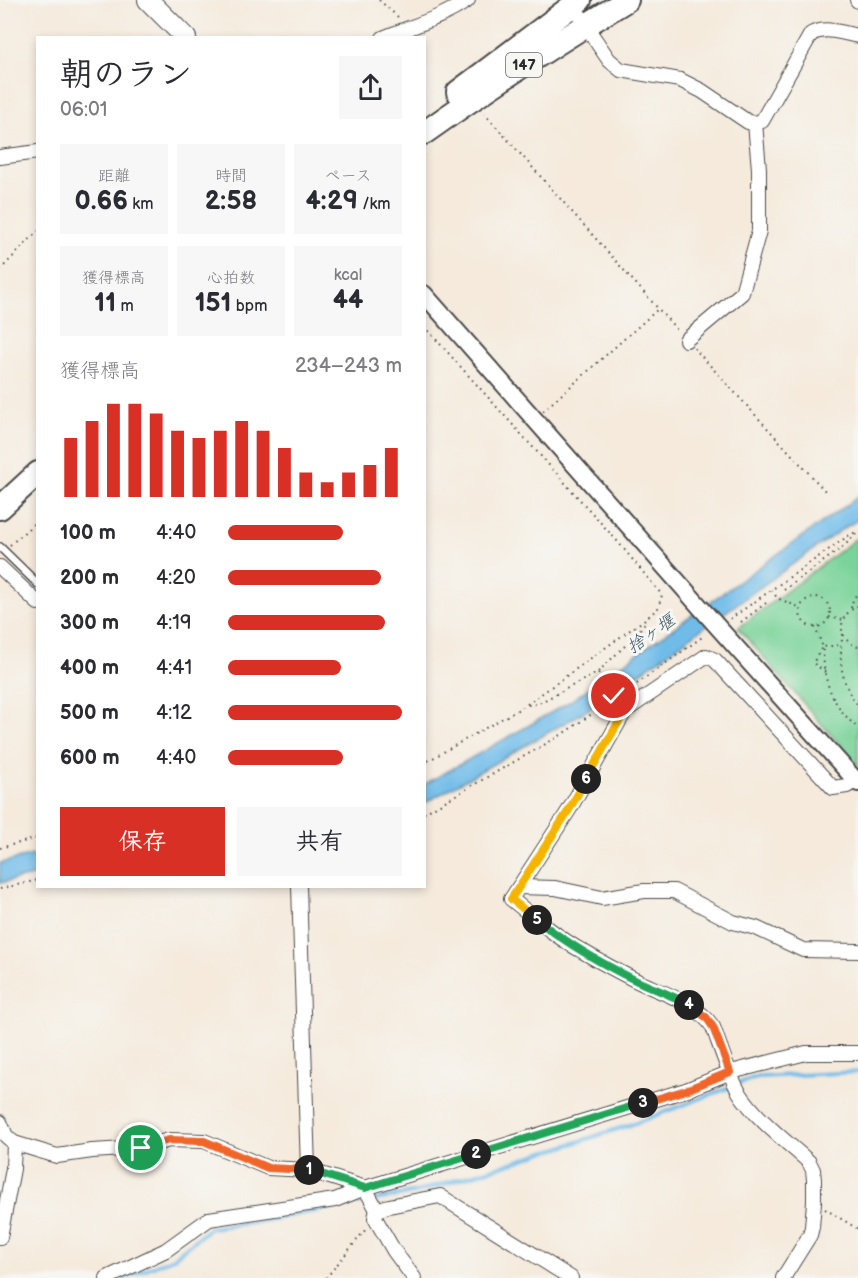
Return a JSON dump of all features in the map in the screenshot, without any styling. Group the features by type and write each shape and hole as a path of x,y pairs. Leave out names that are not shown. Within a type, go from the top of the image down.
{"highway":[{"name":"147","path":"426,133 472,99 627,0"},
{"name":"147","path":"426,118 575,1"},
{"path":"0,508 36,475"}],"main road":[{"path":"148,0 184,36"}],"street":[{"path":"388,36 437,17 468,0"},
{"path":"575,1 585,25 609,60 621,70 680,80 702,91 748,122 755,123 762,121 811,34 819,30 827,30 858,36"},
{"path":"686,340 742,293 759,231 759,169 755,123"},
{"path":"0,157 36,152"},
{"path":"426,296 857,782 833,788 715,660 706,656 625,711 569,810 511,899 579,950 684,1002 706,1017 713,1027 738,1091 750,1106 809,1162 813,1170 814,1202 810,1235 783,1278"},
{"path":"0,567 36,601"},
{"path":"616,697 625,711"},
{"path":"519,886 555,888 602,898 644,891 674,891 733,922 756,928 803,950 858,951"},
{"path":"298,888 308,1170"},
{"path":"107,1278 166,1250 209,1219 335,1200 365,1188 686,1090 730,1072 806,1053 858,1053"},
{"path":"0,1122 6,1136 14,1143 57,1156 141,1148 169,1140 204,1141 268,1168 308,1170 365,1188 398,1257 414,1278"},
{"path":"0,1237 14,1169 14,1143"},
{"path":"376,1214 440,1196 571,1278"}],"lane":[{"path":"2,549 36,582"}],"path":[{"path":"379,0 399,18 405,29"},
{"path":"483,111 686,340 826,492"},
{"path":"0,270 36,233"},
{"path":"535,418 658,308"},
{"path":"426,328 618,542 662,595 658,608 648,617 526,705 426,762"},
{"path":"2,549 36,522"},
{"path":"426,812 558,737 848,536 858,532"},
{"path":"784,590 850,541 858,532"},
{"path":"771,590 777,598 801,608"},
{"path":"851,609 858,592"},
{"path":"817,598 826,602 830,612 829,617 824,624 811,627 803,621 801,608 807,600 817,598"},
{"path":"741,622 766,603"},
{"path":"858,606 851,609 843,620 841,645 841,668 847,687 858,705"},
{"path":"526,705 537,704 597,672 634,637 648,617"},
{"path":"829,617 843,620"},
{"path":"815,627 822,647 828,686 843,714 858,728"},
{"path":"843,634 851,644 858,647"},
{"path":"822,647 841,645"},
{"path":"822,647 813,663 825,672"},
{"path":"597,672 600,676"},
{"path":"0,848 36,839"},
{"path":"0,889 36,880"},
{"path":"814,1202 858,1229"},
{"path":"326,1278 376,1214"}],"green space":[{"path":"858,537 858,766 738,628"}],"water":[{"path":"858,497 858,519 856,521 589,709 426,802 426,783 569,702"},
{"path":"36,854 36,875 0,883 0,863"}],"waterway":[{"path":"740,1083 757,1077 858,1072"},
{"path":"375,1200 417,1192 556,1149 633,1124 731,1087"},
{"path":"124,1278 173,1258 210,1228 256,1222 368,1201"}],"route":[{"path":"141,1148 169,1140 204,1141 268,1168 308,1170 365,1188 686,1090 730,1072 713,1027 706,1017 684,1002 579,950 511,899 569,810 625,711 614,696"}],"water label":[{"name":"捨ヶ堰","path":"651,634"}]}
